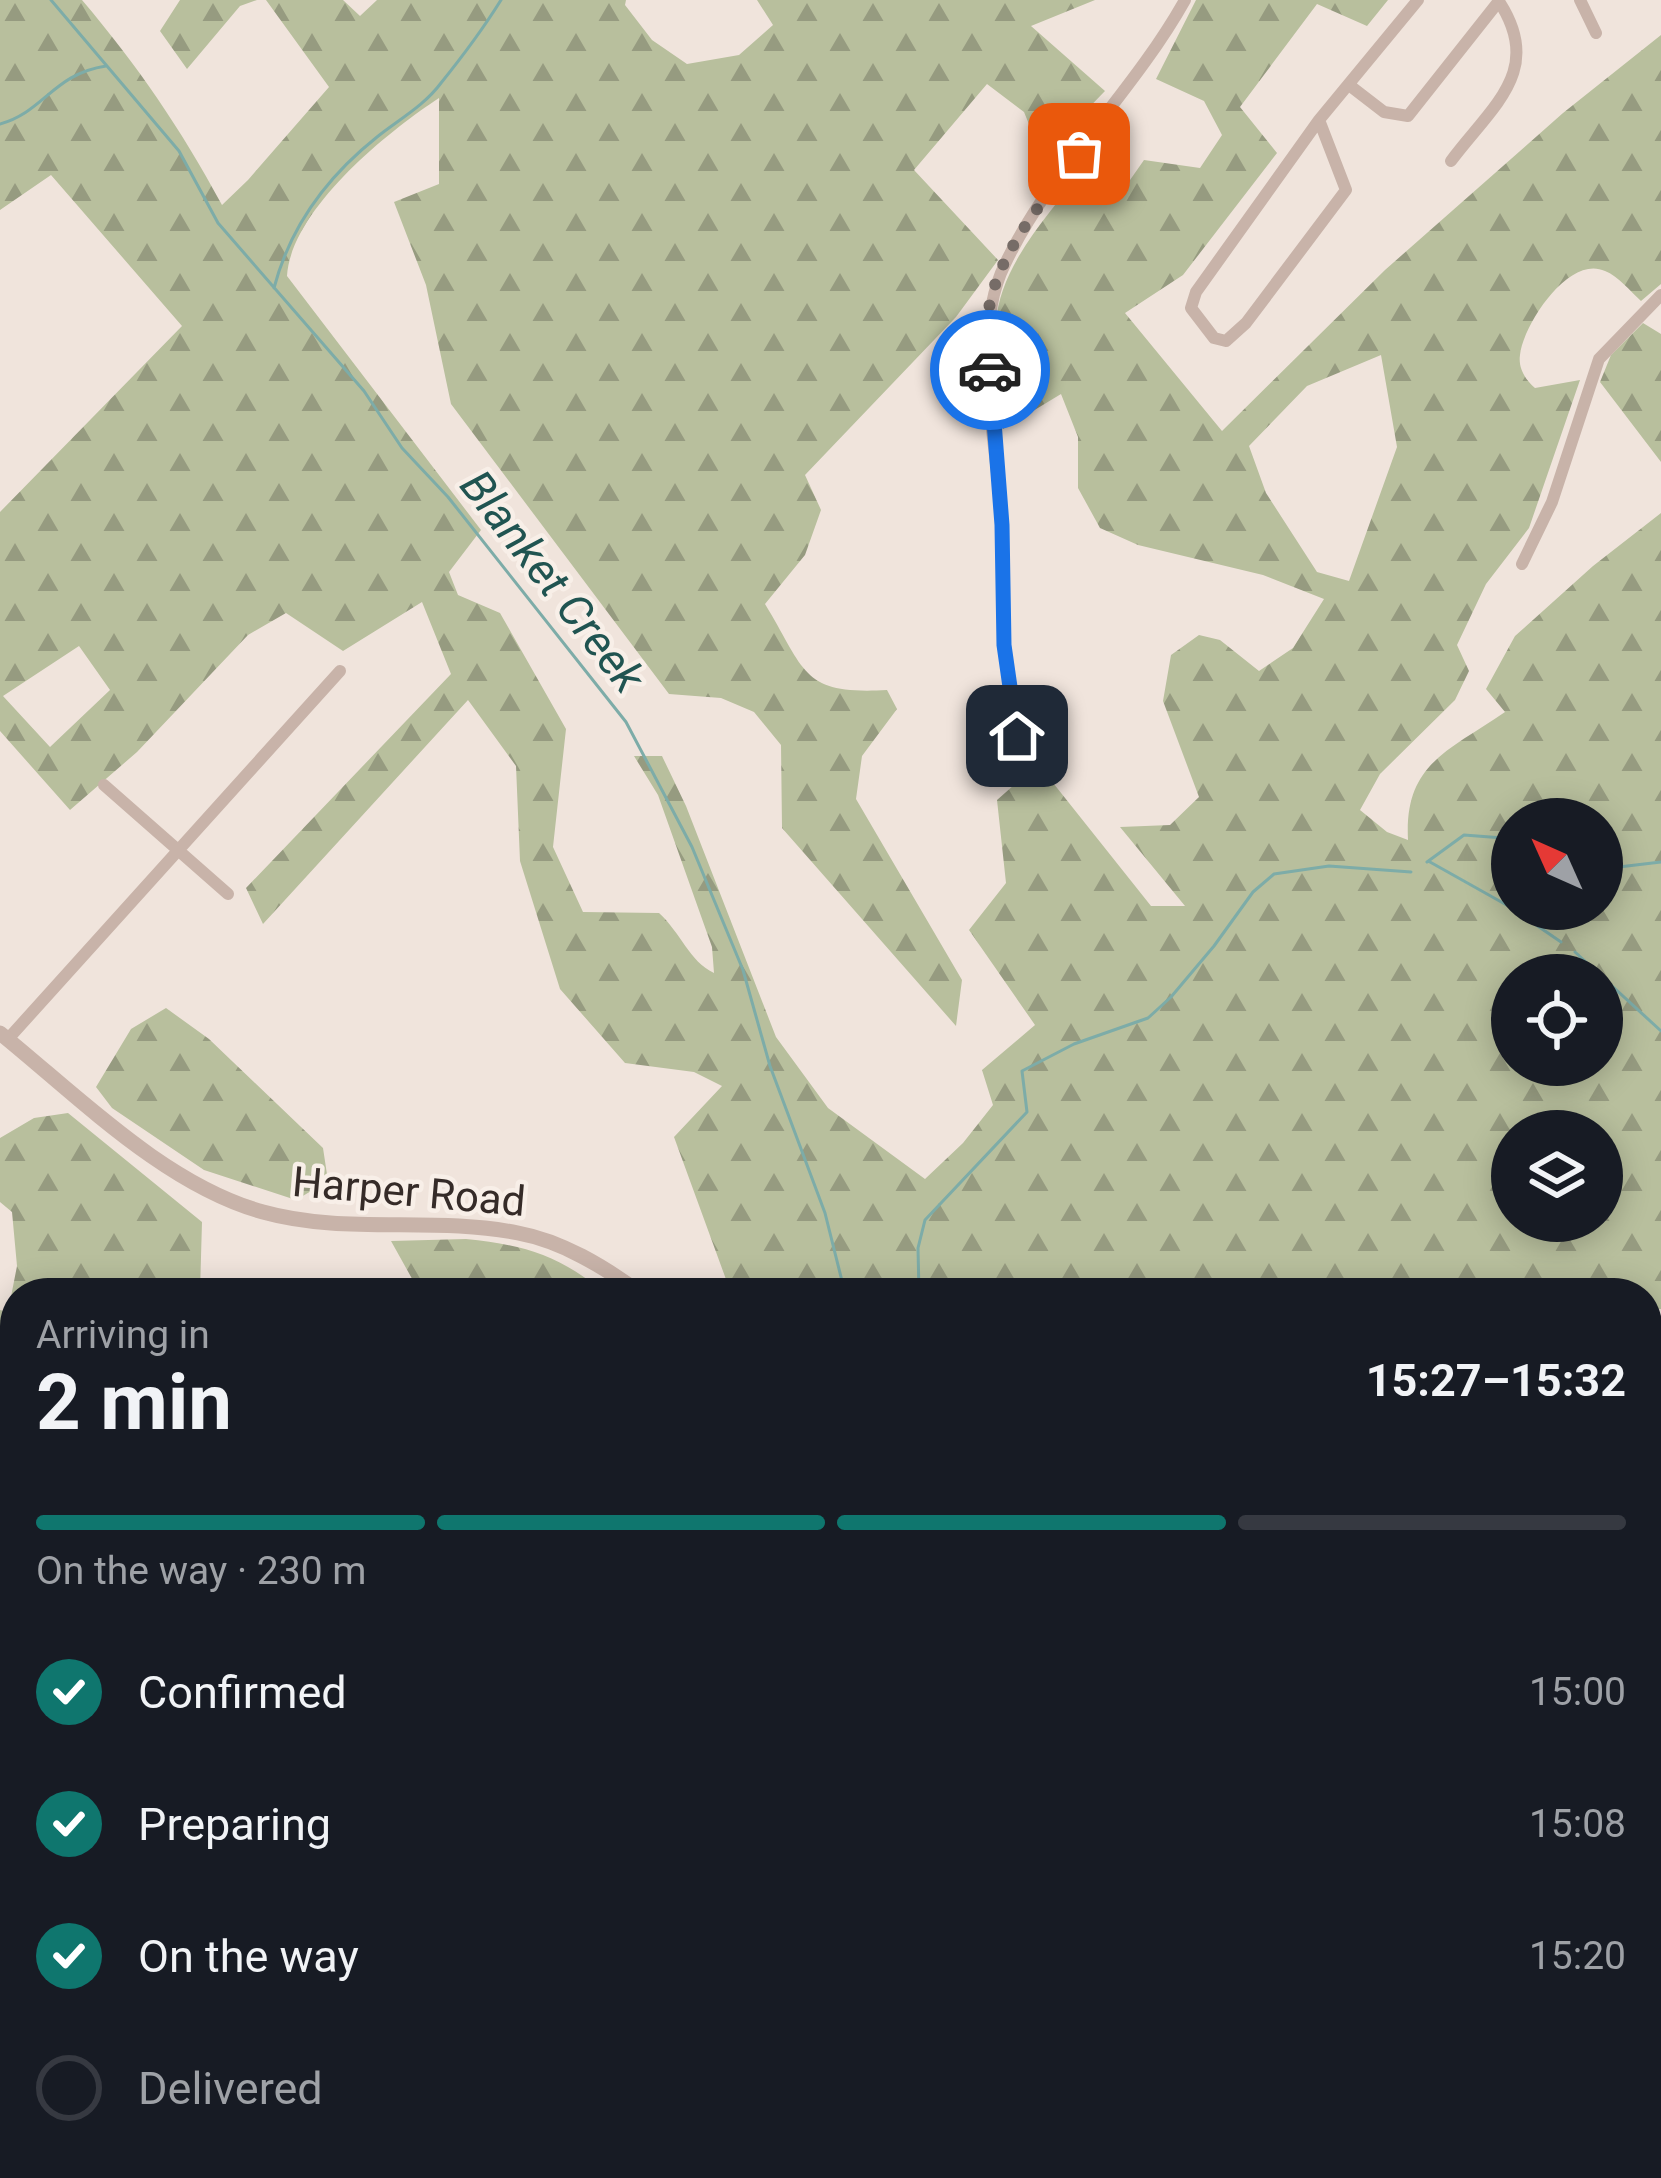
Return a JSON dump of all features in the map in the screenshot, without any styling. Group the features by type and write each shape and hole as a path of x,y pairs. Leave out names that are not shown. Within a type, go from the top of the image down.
{"street":[{"path":"1017,736 1004,645 990,304 1025,228 1142,68 1185,0"},
{"path":"1319,120 1346,190 1246,323 1226,341 1214,338 1190,303 1319,120 1418,0"},
{"path":"1348,85 1384,112 1408,116 1498,0 1513,23 1519,60 1510,82 1451,161"},
{"path":"1580,0 1596,33"},
{"path":"1522,564 1552,502 1599,358 1661,295"},
{"path":"4,1036 340,670"},
{"path":"104,785 228,894"},
{"name":"Harper Road","path":"4,1036 174,1171 239,1205 309,1220 520,1233 562,1247 615,1278"}],"green space":[{"path":"0,0 82,0 158,99 222,205 329,87 266,0 343,0 360,16 377,0 626,0 652,40 687,64 739,55 773,25 757,0 1095,0 1031,26 1105,91 1042,156 1024,112 987,84 914,170 998,260 956,317 805,475 821,510 805,555 765,604 809,674 837,688 887,690 897,709 862,756 856,799 962,980 956,1026 782,828 781,745 754,712 721,698 669,694 451,404 426,285 394,202 439,184 439,98 369,152 323,200 305,225 287,276 481,530 449,572 458,595 500,613 566,729 553,847 583,912 659,913 698,961 714,973 712,947 658,795 634,756 662,756 776,1037 828,1108 925,1179 963,1143 993,1105 982,1070 1035,1025 969,930 1006,883 997,800 1038,764 1151,906 1185,906 1120,827 1170,825 1199,797 1163,701 1171,655 1199,635 1220,640 1259,671 1293,648 1324,599 1263,575 1138,545 1100,528 1078,488 1078,437 1061,394 1003,429 996,324 1005,283 1026,245 1078,176 1116,200 1144,160 1200,168 1222,135 1204,101 1156,79 1196,0 1388,0 1367,26 1317,4 1240,107 1277,153 1183,275 1125,313 1222,431 1385,270 1563,113 1661,35 1661,284 1641,301 1619,280 1591,268 1563,282 1529,327 1520,360 1532,385 1580,380 1529,528 1486,584 1457,645 1469,671 1455,700 1380,774 1360,810 1387,832 1408,840 1409,814 1422,776 1449,749 1505,712 1486,689 1515,636 1661,513 1661,1278 726,1278 674,1137 722,1086 694,1072 625,1063 560,989 520,861 516,766 468,700 263,924 246,888 451,674 422,602 343,651 286,613 248,635 137,752 70,810 0,731 0,512 182,326 51,175 0,210","holes":["1381,355 1397,447 1349,581 1317,572 1266,493 1249,446 1307,386","79,646 110,690 50,747 3,696"]},
{"path":"180,0 257,0 240,6 187,69 160,31"},
{"path":"1643,323 1661,334 1661,462 1600,382 1611,355"},
{"path":"166,1008 209,1039 323,1148 328,1181 296,1200 204,1170 112,1108 96,1087 131,1029"},
{"path":"68,1113 202,1222 200,1278 15,1278 12,1212 0,1202 0,1138 34,1118"},
{"path":"466,1239 504,1244 537,1253 584,1278 412,1278 391,1241"}],"waterway":[{"name":"Blanket Creek","path":"51,0 179,151 218,223 364,391 402,448 448,497 626,722 692,847 743,970 770,1066 825,1213 841,1278"},
{"path":"274,288 290,244 327,186 359,152 434,91 501,0"},
{"path":"0,124 28,111 73,77 106,66"},
{"path":"1427,862 1464,835 1491,837"},
{"path":"1430,862 1491,896"},
{"path":"1623,867 1661,862"},
{"path":"919,1278 918,1248 925,1220 1027,1112 1022,1071 1074,1044 1148,1018 1214,946 1253,892 1274,874 1329,866 1411,872"},
{"path":"1544,930 1561,942"},
{"path":"1575,952 1661,1031"}],"way so far":[{"path":"990,370 988,318 995,284 1025,228 1079,154"}],"route":[{"path":"990,370 1002,525 1004,645 1017,736"}]}
